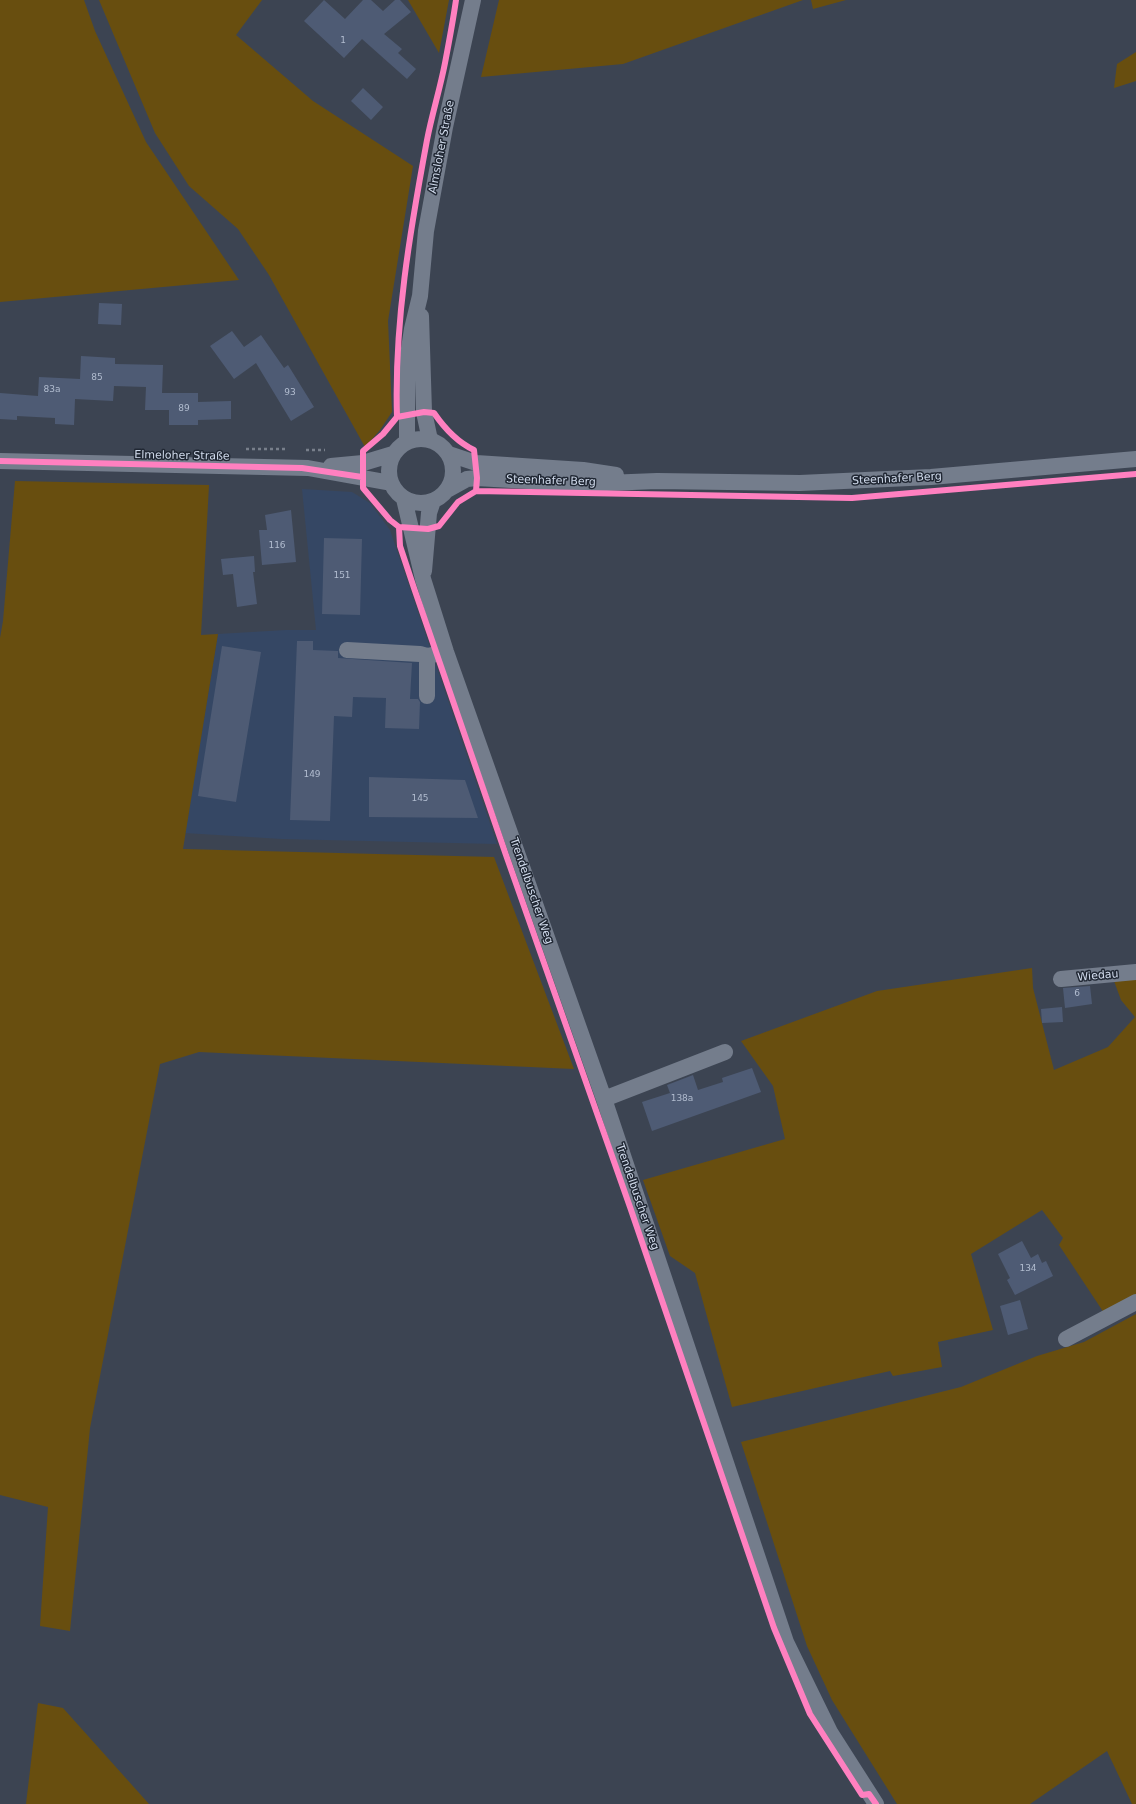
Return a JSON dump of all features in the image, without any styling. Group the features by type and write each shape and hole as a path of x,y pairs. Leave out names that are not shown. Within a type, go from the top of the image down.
{"street":[{"name":"Almsloher Straße","path":"407,441 407,362 412,329 420,296 428,223 445,127 473,0"},
{"name":"Almsloher Straße","path":"420,296 424,412 430,440"},
{"path":"418,438 430,440 441,445 449,454 453,467 452,478 447,490 433,501 420,503 404,498 396,493 389,475 389,464 393,454 407,441 418,438"},
{"name":"Elmeloher Straße","path":"0,462 308,468 363,463 393,454"},
{"name":"Steenhafer Berg","path":"449,454 476,463 583,470 657,481"},
{"name":"Steenhafer Berg","path":"447,490 467,479 477,478 581,484 657,481 739,483 865,481 931,478 1136,459"},
{"name":"Elmeloher Straße","path":"308,468 391,483"},
{"name":"Trendelbuscher Weg","path":"404,498 423,578 446,652 604,1099 786,1642 830,1732 876,1804"},
{"name":"Trendelbuscher Weg","path":"423,578 430,513 433,501"},
{"path":"347,650 420,654 427,656 446,652"},
{"path":"427,656 427,696"},
{"name":"Wiedau","path":"1061,979 1136,972"},
{"path":"604,1099 725,1052"},
{"path":"1066,1339 1136,1302"}],"shaded area":[{"path":"0,0 84,0 95,31 146,142 239,280 0,302"},
{"path":"99,0 262,0 236,35 313,101 413,166 388,321 392,412 380,430 365,447 269,275 238,229 189,186 155,133"},
{"path":"408,0 449,0 439,53"},
{"path":"499,0 803,0 623,64 481,77"},
{"path":"811,0 846,0 813,9"},
{"path":"1136,52 1136,81 1114,88 1117,64"},
{"path":"15,481 209,485 201,635 218,634 183,849 494,857 574,1069 199,1052 160,1064 90,1428 70,1631 40,1626 48,1507 0,1495 0,638 3,621"},
{"path":"302,489 352,492 370,503 390,530 497,844 282,839 185,833 218,634 286,630 316,630"},
{"path":"1032,968 1033,988 1054,1070 1108,1047 1135,1017 1121,1000 1114,981 1136,979 1136,1296 1104,1313 1059,1245 1063,1238 1042,1210 971,1254 993,1330 938,1342 942,1367 893,1376 890,1371 732,1407 695,1273 670,1256 643,1180 785,1139 773,1086 741,1041 877,991"},
{"path":"1136,1314 1136,1804 1132,1804 1107,1751 1030,1804 897,1804 832,1700 807,1646 741,1442 961,1387 1037,1356 1084,1342"},
{"path":"38,1703 63,1708 149,1804 26,1804"}],"building":[{"path":"324,0 345,19 363,0 371,0 383,11 395,0 400,0 411,12 384,34 402,49 398,53 416,69 407,79 362,39 344,58 304,21"},
{"path":"363,88 383,107 371,120 351,101"},
{"path":"99,303 122,304 121,325 98,324"},
{"path":"232,331 244,347 261,335 284,368 288,365 314,407 291,421 256,363 234,379 210,346"},
{"path":"81,356 115,358 115,364 163,365 162,393 198,393 198,402 231,401 231,419 198,420 198,425 169,425 169,410 145,410 146,387 114,386 113,401 75,399 74,425 55,424 55,418 17,416 17,420 0,419 0,393 38,396 39,377 80,379"},
{"path":"291,510 296,562 262,565 259,530 267,530 265,515"},
{"path":"324,538 362,539 360,615 322,614"},
{"path":"254,556 255,572 253,572 257,604 237,607 233,574 223,575 221,559"},
{"path":"297,641 313,641 313,650 338,651 338,658 412,663 410,699 418,699 420,702 419,729 385,728 386,698 353,697 352,717 334,716 330,821 290,820"},
{"path":"222,646 261,652 236,802 198,796"},
{"path":"369,777 465,780 478,818 369,817"},
{"path":"1090,986 1092,1004 1065,1008 1063,988"},
{"path":"1062,1007 1063,1022 1042,1023 1041,1009"},
{"path":"752,1068 761,1092 652,1131 642,1102 670,1093 667,1085 693,1075 698,1090 723,1082 722,1078"},
{"path":"1022,1241 1031,1258 1038,1254 1042,1263 1046,1261 1053,1276 1015,1295 1007,1280 1010,1278 998,1254"},
{"path":"1020,1300 1028,1329 1008,1335 1000,1306"}],"cycle path":[{"path":"397,417 398,347 404,278 427,140 443,73 456,0"},
{"path":"476,491 477,478 474,450 462,443 452,434 434,413 424,412 397,417 383,434 363,451 363,488 390,520 399,527 428,529 439,526 458,502 476,491 852,498 1136,474"},
{"path":"0,461 302,468 362,477"},
{"path":"399,527 400,546 414,588 630,1207 774,1628 810,1714 862,1795 869,1794 876,1804"}]}
